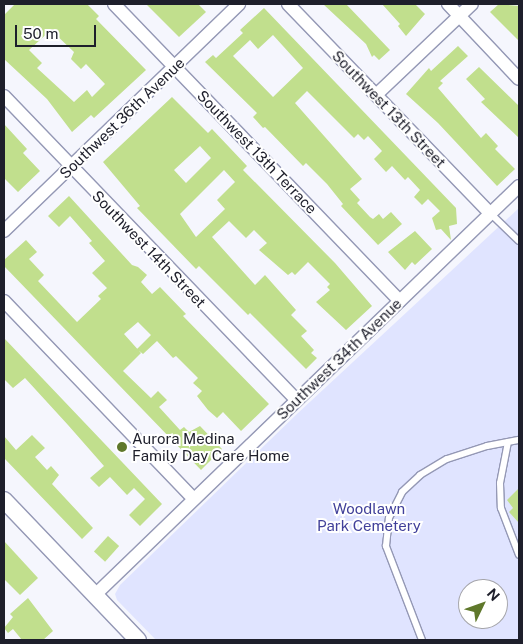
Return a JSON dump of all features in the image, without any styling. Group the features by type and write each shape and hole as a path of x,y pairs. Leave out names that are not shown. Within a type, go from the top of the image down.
{"street":[{"name":"Southwest 13th Terrace","path":"114,4 400,301"},
{"name":"Southwest 36th Avenue","path":"4,231 239,4"},
{"name":"Southwest 13th Street","path":"288,4 490,213"},
{"path":"448,4 519,79"},
{"path":"376,94 472,4"},
{"name":"Southwest 14th Street","path":"4,96 297,400"},
{"name":"Southwest 34th Avenue","path":"95,595 193,498 519,186"},
{"path":"4,301 193,498"},
{"path":"4,500 138,640"}],"lane":[{"path":"490,213 519,241"},
{"path":"422,640 386,546 390,518 402,492 420,475 447,459 519,440"},
{"path":"508,442 500,483 501,508 519,555"}],"green space":[{"name":"Woodlawn Park Cemetery","path":"519,208 519,640 156,640 117,600 115,594 120,585 298,413"}],"building":[{"path":"15,4 87,4 99,16 96,19 146,70 94,118 91,115 72,132 47,99 4,59 4,15","holes":["51,30 74,52 71,59 81,69 86,64 105,84 92,97 87,90 74,102 37,68 42,63 29,50"]},
{"path":"146,4 198,4 206,12 179,37"},
{"path":"323,4 346,4 390,50 379,60 374,55 372,57 366,44"},
{"path":"382,4 415,4 425,14 406,36 398,26 400,24"},
{"path":"499,4 519,6 519,41 490,12"},
{"path":"264,8 456,208 457,224 449,226 451,240 441,229 436,230 432,218 440,211 428,199 422,205 414,197 420,190 408,177 405,180 392,166 386,172 374,159 382,151 368,136 364,140 358,134 354,138 307,91 295,103 362,179 350,189 360,200 357,203 373,219 379,214 383,219 391,212 402,224 378,245 341,206 343,204 327,184 306,163 303,166 265,127 263,128 253,117 257,113 205,62 213,55 216,58 243,33 240,30","holes":["273,35 303,68 273,97 233,56 250,40 258,49"]},
{"path":"458,46 468,56 440,81 443,83 438,88 481,138 486,133 498,146 495,149 515,169 497,186 438,123 406,94 429,68 431,71"},
{"path":"479,67 519,106 519,138 481,102 485,99 466,79"},
{"path":"172,97 208,133 212,129 247,166 243,170 335,263 372,306 346,330 316,302 330,290 327,287 330,284 308,262 295,275 292,272 288,275 259,250 267,243 254,230 246,238 229,221 212,237 255,285 265,275 296,310 291,315 307,331 301,336 314,350 311,353 317,358 306,369 250,313 248,315 199,266 196,269 137,208 140,206 103,162","holes":["200,146 211,158 186,183 174,170","224,170 235,182 217,200 225,209 196,237 180,214"]},
{"path":"4,124 27,149 23,153 40,171 18,192 4,178"},
{"path":"69,196 132,265 138,267 147,275 141,282 152,294 160,287 186,314 183,316 269,404 241,431 223,412 217,418 208,410 197,396 202,391 193,383 198,378 176,356 173,358 157,341 143,354 139,350 141,353 123,371 151,398 158,391 167,400 159,407 180,430 184,427 189,432 200,426 222,449 201,470 4,266 4,260 26,240 37,252 29,259 44,275 38,281 77,322 101,299 98,296 107,288 92,273 105,261 89,243 92,241 70,216 59,227 48,216","holes":["138,322 151,335 137,349 124,334"]},
{"path":"415,231 432,249 415,265 412,262 405,270 388,252"},
{"path":"4,338 162,504 140,526 129,515 145,499 134,488 127,495 110,477 99,487 90,478 104,466 68,425 25,378 13,388 4,379"},
{"path":"32,435 45,448 35,457 47,470 51,466 59,475 52,484 93,528 82,539 4,458 4,436 16,450"},
{"path":"519,488 519,523 509,512 513,508 507,500"},
{"path":"108,536 119,546 105,562 94,552"},
{"path":"4,541 38,578 20,595 4,579"},
{"path":"28,598 53,631 43,640 22,640 13,629 8,633 4,628 13,617 10,614"}],"place":[{"name":"Aurora Medina Family Day Care Home","path":"122,447"}]}
